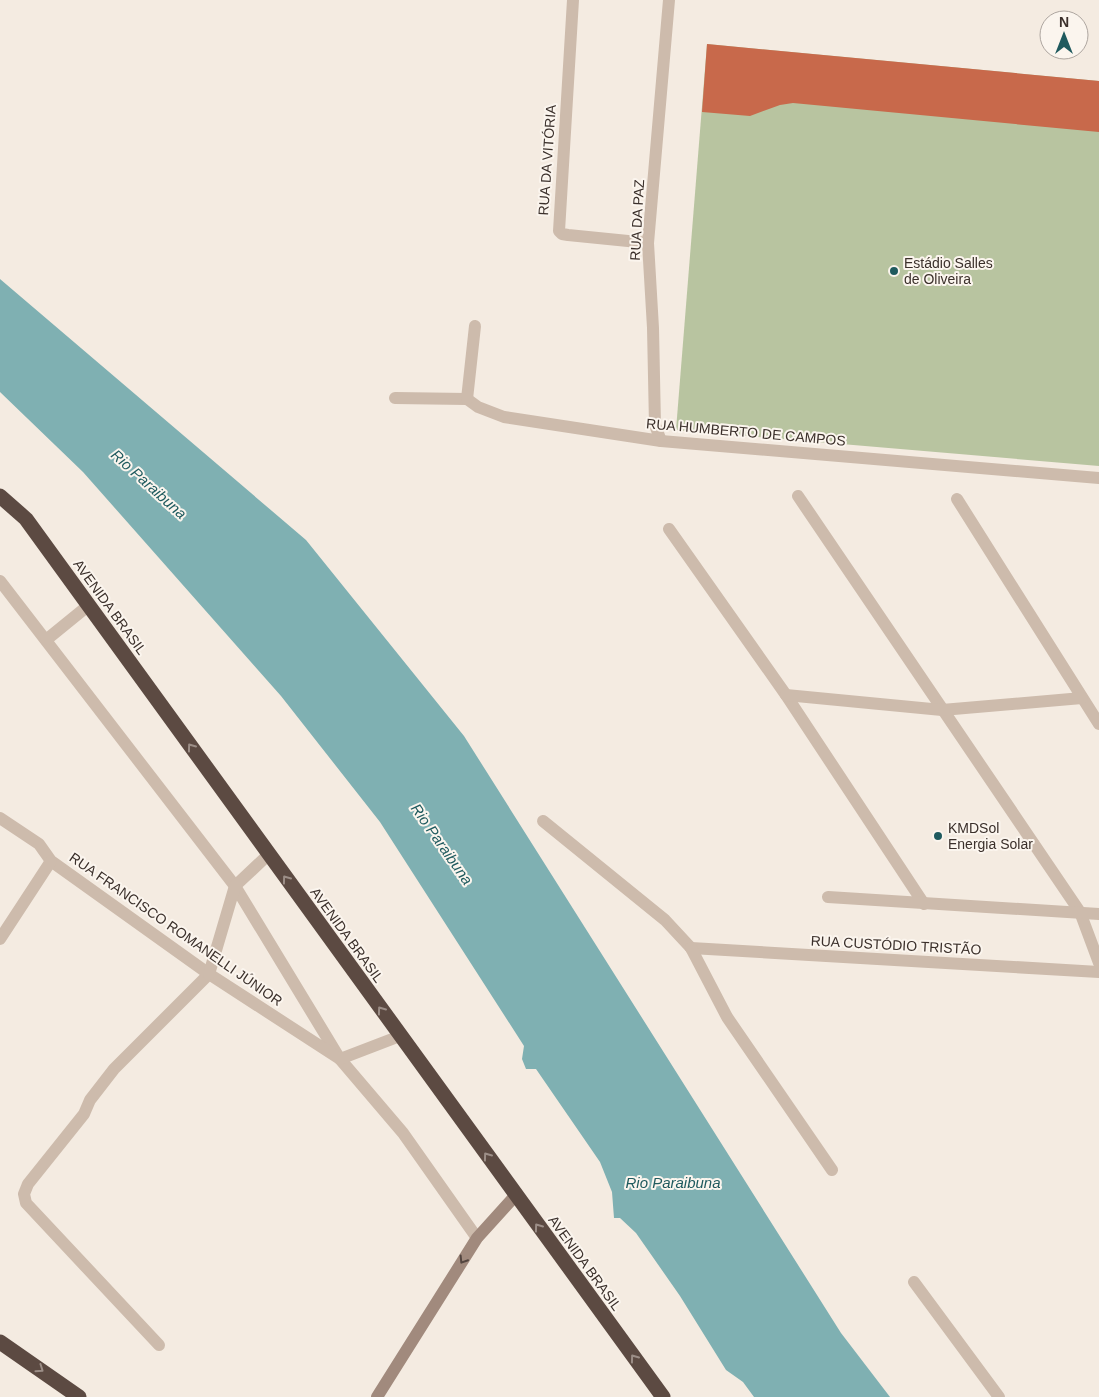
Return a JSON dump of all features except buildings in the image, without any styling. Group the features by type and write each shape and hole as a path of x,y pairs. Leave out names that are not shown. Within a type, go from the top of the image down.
{"highway":[{"name":"AVENIDA BRASIL","path":"0,496 26,519 515,1196 663,1397"},
{"path":"0,1342 79,1397"}],"street":[{"name":"RUA DA VITÓRIA","path":"573,0 558,231 568,235 648,243"},
{"name":"RUA DA PAZ","path":"661,441 654,425 653,328 648,243 669,0"},
{"path":"466,399 475,326"},
{"name":"RUA HUMBERTO DE CAMPOS","path":"395,398 466,399 478,407 504,417 661,441 1099,478"},
{"path":"798,496 1080,912 1099,963"},
{"path":"957,499 1099,724"},
{"path":"670,529 786,695 924,904"},
{"path":"0,581 235,886 340,1059 403,1134 477,1238"},
{"path":"46,640 88,605"},
{"path":"786,695 942,710 1082,698"},
{"name":"RUA FRANCISCO ROMANELLI JÚNIOR","path":"0,818 39,844 51,861 209,974 340,1059"},
{"path":"543,821 665,920 691,948 727,1017 832,1170"},
{"path":"159,1345 26,1203 24,1194 28,1184 84,1114 90,1100 114,1069 209,974 235,886 268,854"},
{"path":"0,939 51,861"},
{"path":"828,897 1099,914"},
{"name":"RUA CUSTÓDIO TRISTÃO","path":"691,948 1099,972"},
{"path":"340,1059 400,1036"},
{"path":"377,1397 477,1238 515,1196"},
{"path":"914,1282 999,1397"}],"green space":[{"name":"Estádio Salles de Oliveira","path":"707,44 1099,81 1099,466 676,430"}],"water":[{"name":"Rio Paraibuna","path":"0,279 306,540 464,736 841,1333 890,1397 754,1397 743,1382 726,1370 680,1296 636,1233 620,1218 614,1218 612,1192 600,1162 536,1069 526,1069 522,1059 524,1046 380,822 281,696 83,472 0,392"}],"place":[{"name":"Estádio Salles de Oliveira","path":"894,271"},
{"name":"KMDSol Energia Solar","path":"938,836"}]}
